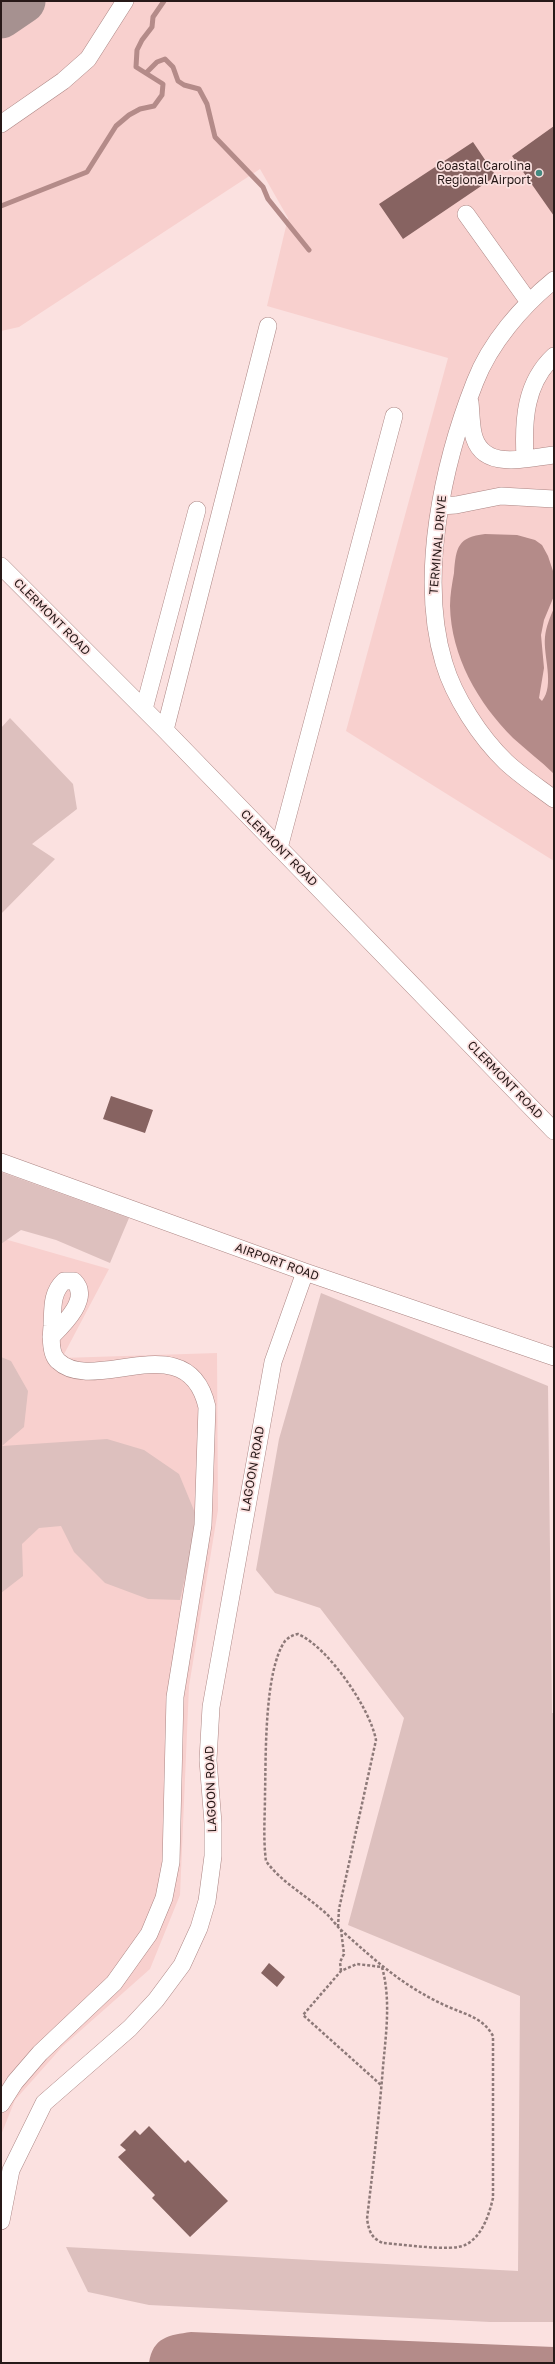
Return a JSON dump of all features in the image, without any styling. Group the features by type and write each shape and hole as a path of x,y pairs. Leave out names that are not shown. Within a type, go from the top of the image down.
{"street":[{"path":"1,124 63,81 88,59 125,1"},
{"path":"466,214 529,302"},
{"name":"TERMINAL DRIVE","path":"554,280 529,302 494,347 475,381 457,434 440,506 433,608 444,663 468,716 506,762 554,799"},
{"path":"165,730 268,326"},
{"path":"525,458 524,421 527,401 539,373 554,356"},
{"path":"470,398 473,434 481,451 493,458 504,461 554,455"},
{"path":"279,848 394,416"},
{"path":"440,506 456,505 500,496 554,499"},
{"path":"144,709 197,510"},
{"name":"CLERMONT ROAD","path":"1,566 165,730 401,971 554,1131"},
{"name":"AIRPORT ROAD","path":"1,1162 305,1272 554,1357"},
{"name":"LAGOON ROAD","path":"1,2221 11,2170 44,2103 130,2028 156,2000 182,1965 199,1928 209,1893 213,1856 213,1823 208,1760 211,1707 272,1362 305,1272"},
{"path":"1,2104 15,2082 40,2054 114,1983 149,1934 164,1898 171,1862 175,1697 203,1525 207,1407 204,1393 194,1378 176,1366 84,1371 71,1369 57,1361 53,1351 51,1337"}],"path":[{"path":"338,1927 339,1909 376,1740 370,1717 345,1679 314,1644 298,1634 290,1636 285,1642 279,1655 272,1682 266,1728 266,1861 272,1870 324,1911 338,1927 341,1930 382,1967 422,1994 477,2019 488,2026 493,2036 493,2198 490,2209 479,2232 464,2246 451,2248 383,2243 375,2239 370,2232 367,2219 388,2009 387,1984 382,1967"},
{"path":"341,1930 344,1954 340,1962 341,1971"},
{"path":"381,2084 303,2015 341,1971 357,1964 382,1967"}],"shaded area":[{"name":"Coastal Carolina Regional Airport","path":"1,1 554,1 554,861 346,731 448,358 267,306 288,218 260,169 19,327 1,331"},
{"path":"476,535 517,535 535,540 542,545 548,556 554,574 554,596 544,620 541,635 544,668 539,698 542,701 548,687 545,637 547,626 554,608 554,774 513,738 489,710 469,678 455,643 450,602 456,556 460,545 464,541"},
{"path":"10,718 73,784 77,809 32,844 55,859 1,914 1,728"},
{"path":"1,1172 129,1218 110,1263 56,1240 21,1230 1,1244"},
{"path":"1,1238 109,1269 62,1358 217,1353 218,1510 189,1686 180,1895 150,1969 62,2047 15,2100 1,2135"},
{"path":"321,1293 548,1386 552,1713 554,1713 554,2322 490,2322 149,2305 88,2292 66,2247 518,2271 520,1996 348,1925 404,1718 320,1608 275,1593 256,1570 279,1439"},
{"path":"1,1357 11,1361 28,1391 24,1427 2,1446 107,1439 144,1450 179,1474 198,1520 180,1600 148,1599 105,1583 74,1552 61,1526 39,1528 22,1544 23,1576 1,1593"},
{"path":"191,2332 554,2347 554,2363 149,2363 154,2348 163,2339 176,2334"}],"building":[{"name":"Coastal Carolina Regional Airport","path":"554,126 554,216 512,156"},
{"path":"473,142 496,176 403,239 379,204"},
{"path":"111,1096 153,1110 145,1133 103,1119"},
{"path":"269,1963 285,1977 277,1987 261,1973"},
{"path":"149,2126 185,2163 188,2160 228,2201 190,2237 152,2198 155,2195 118,2157 126,2150 120,2145 135,2130 140,2135"}],"waterway":[{"path":"1,206 87,172 116,126 129,115 140,109 154,106 162,95 163,84 136,67 137,50 142,40 152,27 153,17 164,1"},
{"path":"146,73 157,62 165,59 173,67 178,81 184,85 199,89 207,104 215,137 263,187 268,199 309,250"}],"taxiway":[{"path":"1,16 23,1"}],"place":[{"name":"Coastal Carolina Regional Airport","path":"539,173"}]}
